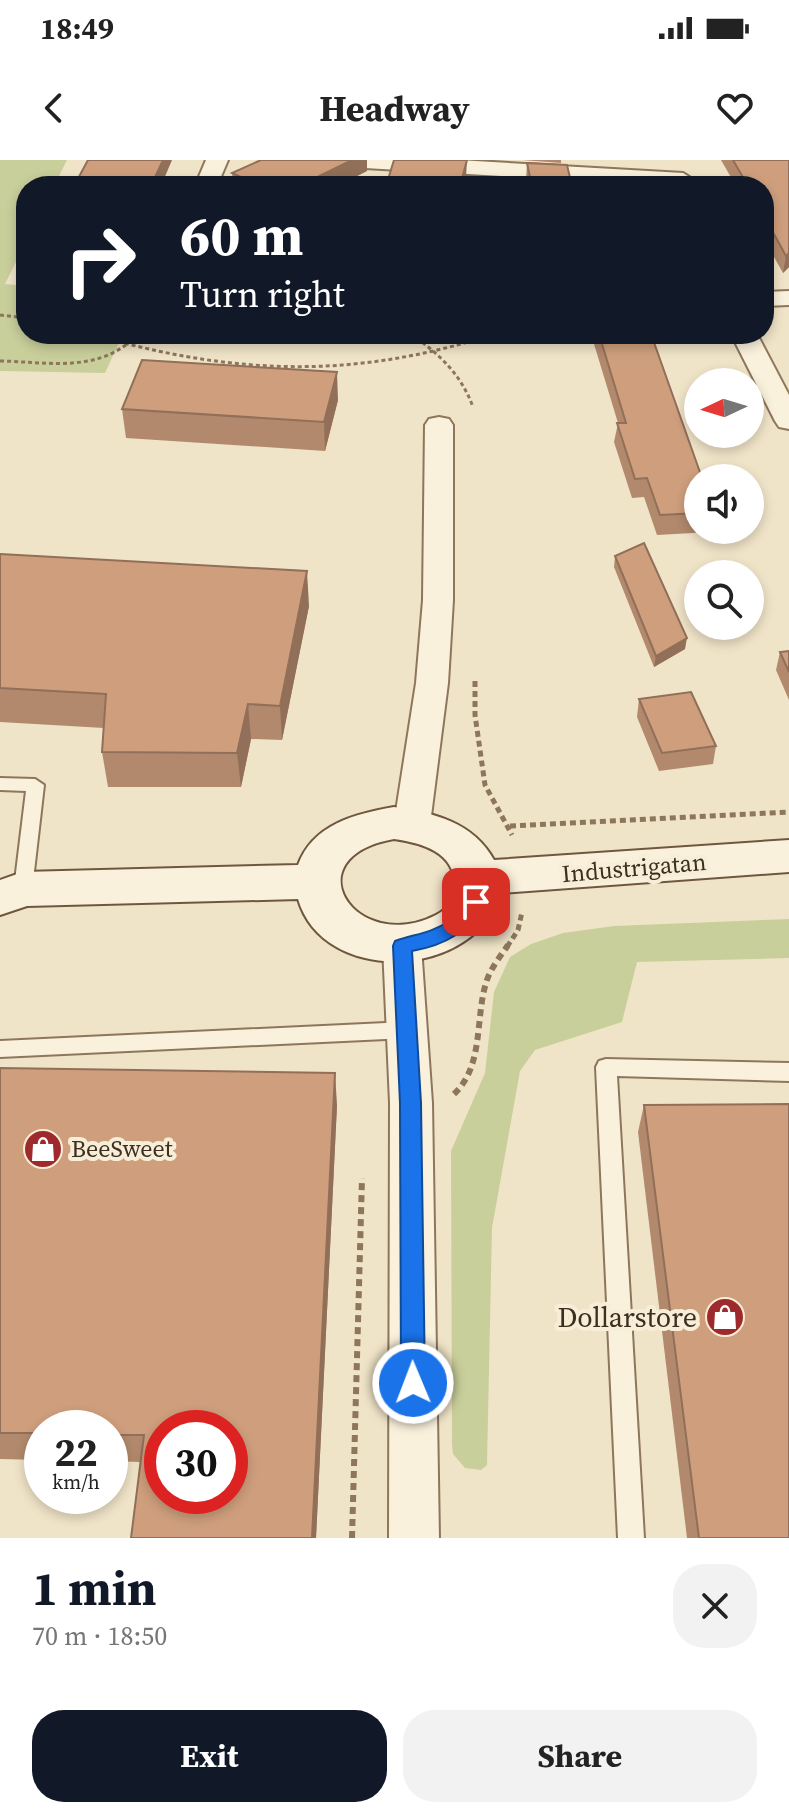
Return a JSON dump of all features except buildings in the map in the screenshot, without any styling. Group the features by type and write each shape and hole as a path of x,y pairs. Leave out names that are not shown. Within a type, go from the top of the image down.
{"street":[{"path":"348,160 683,175"},
{"path":"749,344 789,421"},
{"path":"412,824 432,683 438,600 439,425"},
{"path":"394,823 412,824 451,837 470,855 479,877 476,902 460,924 435,939 402,946 369,942 340,928 322,907 316,882 322,865 341,840 364,829 394,823"},
{"name":"Industrigatan","path":"479,877 569,874 789,856"},
{"path":"8,887 316,882"},
{"path":"402,946 411,1103 414,1538"}],"lane":[{"path":"0,784 35,785 8,887"},
{"path":"0,1049 407,1030"},
{"path":"631,1538 606,1067 789,1072"}],"path":[{"path":"126,344 189,360 323,366 418,356 459,344"},
{"path":"0,361 88,364 111,358 130,345"},
{"path":"510,826 789,812"}],"green space":[{"path":"0,160 67,160 59,176 16,176 16,262 5,284 16,285 16,344 118,344 105,373 0,371"},
{"path":"789,919 789,958 637,962 622,1022 535,1050 520,1071 492,1228 487,1465 481,1470 465,1468 453,1454 452,1443 451,1151 485,1073 494,992 510,957 531,944 563,933 614,926"}],"place":[{"name":"BeeSweet","path":"43,1149"},
{"name":"Dollarstore","path":"725,1317"}],"route":[{"path":"413,1383 411,1103 402,946 435,939 460,924 476,902"}]}
